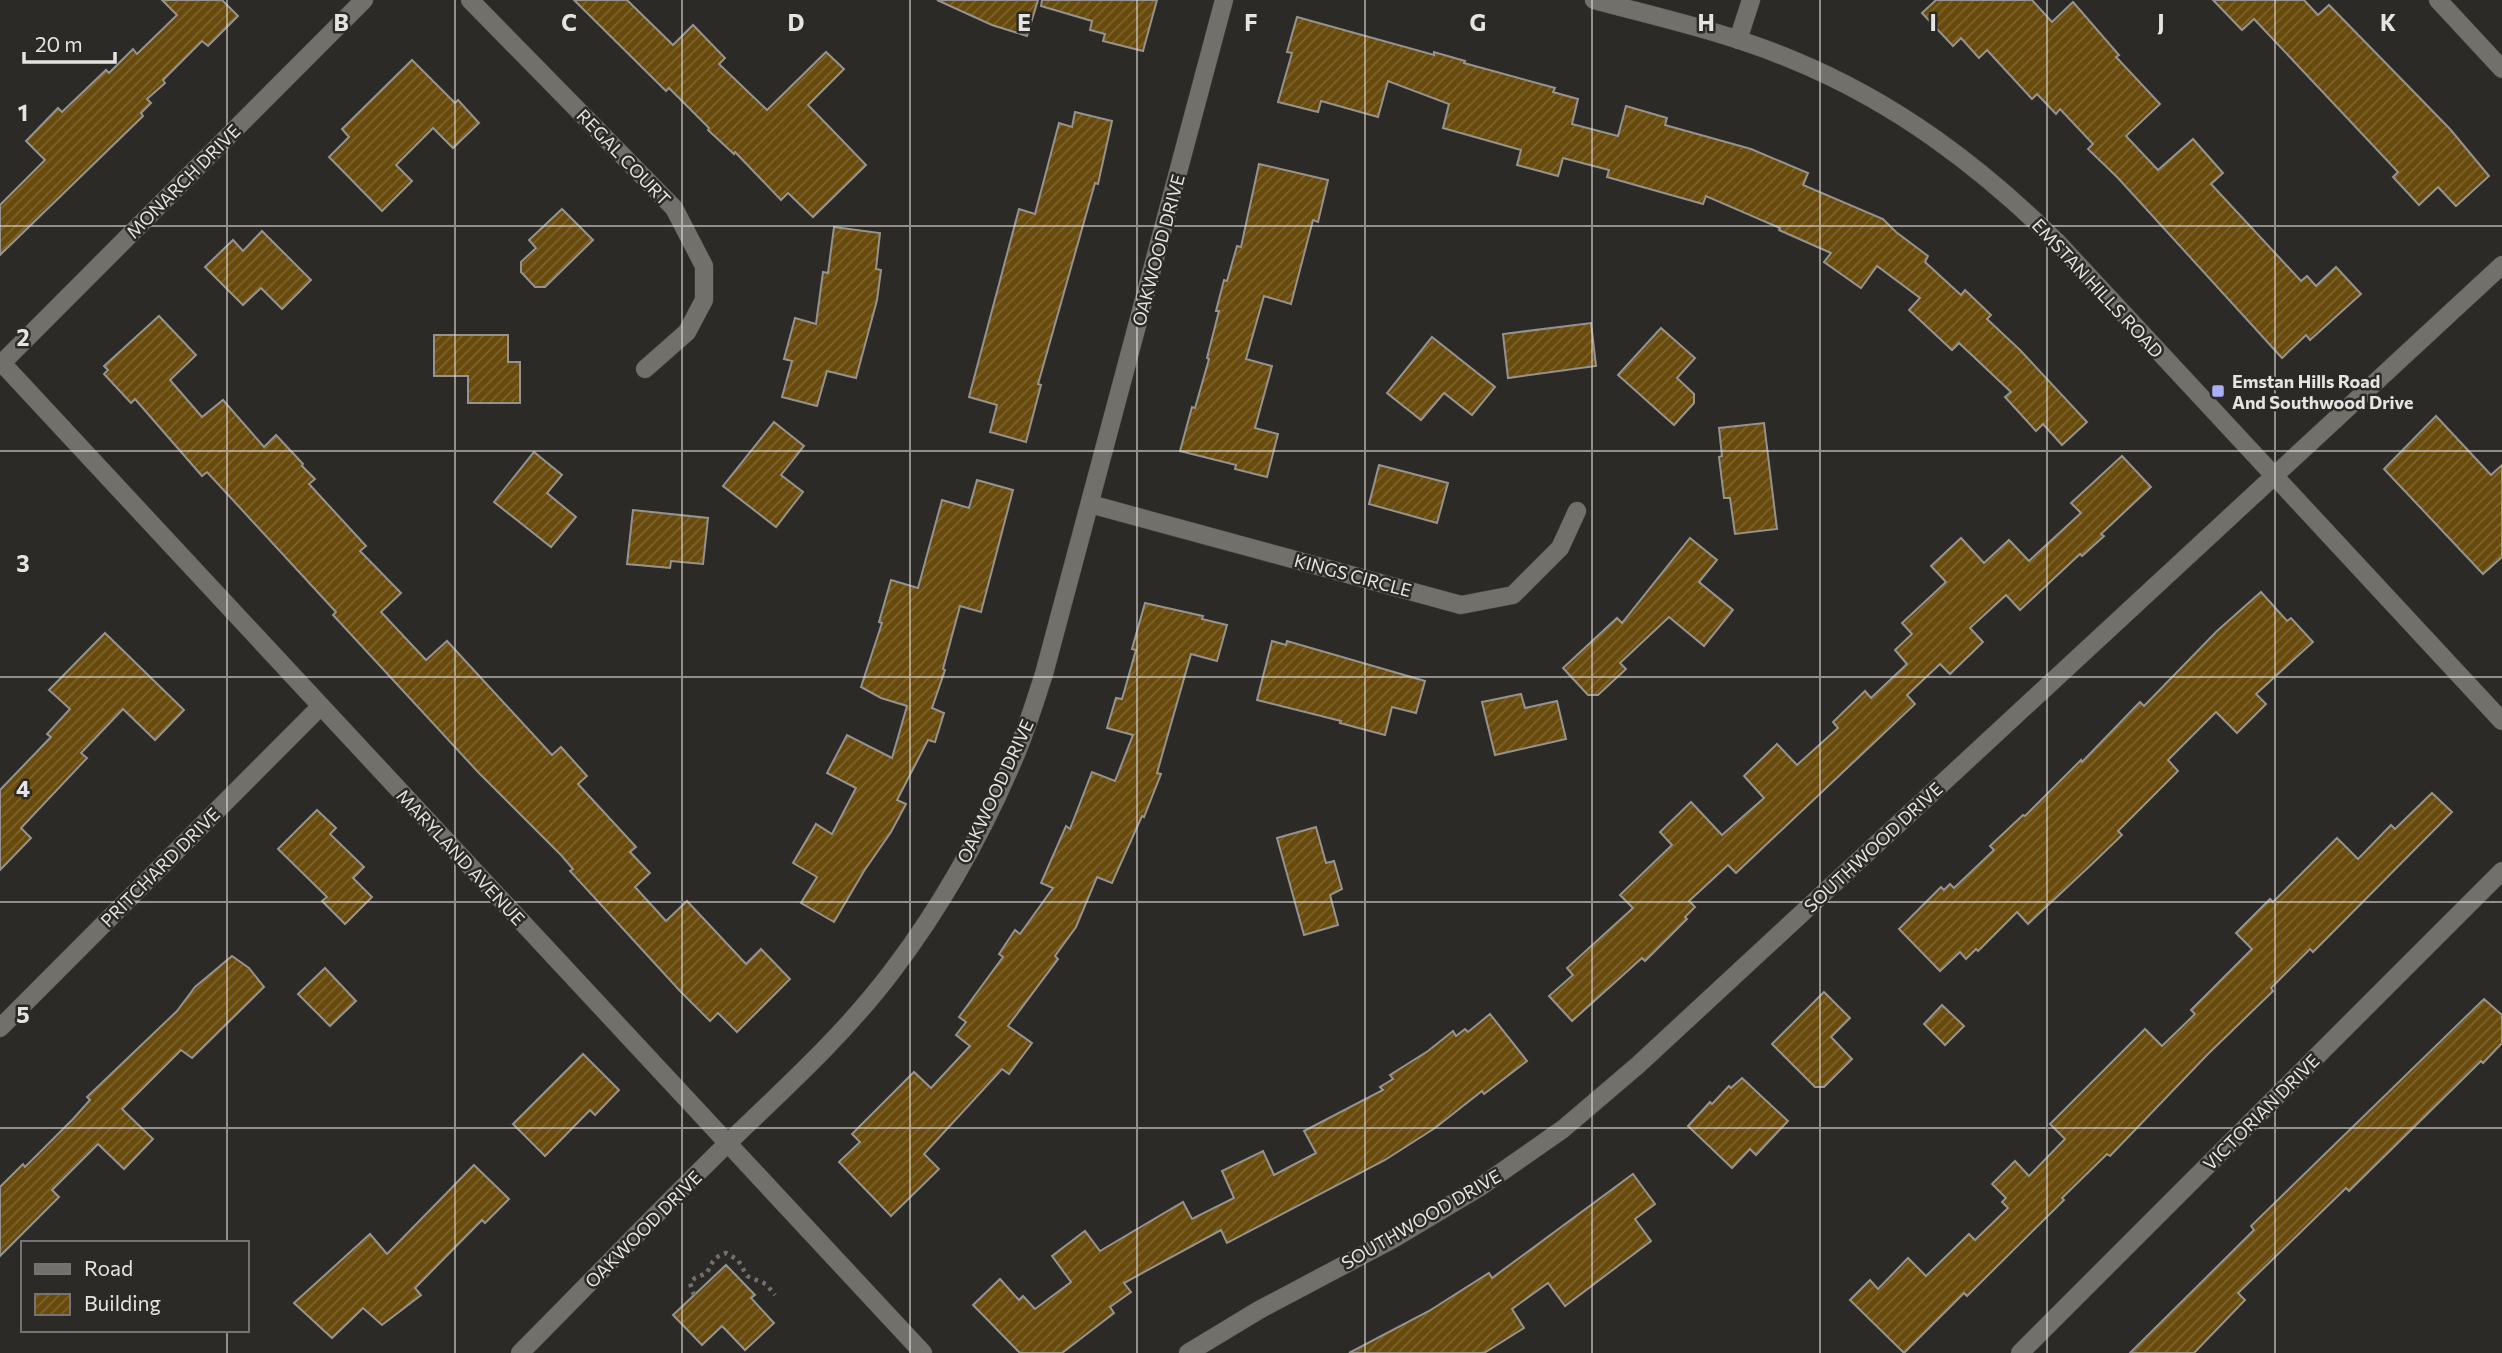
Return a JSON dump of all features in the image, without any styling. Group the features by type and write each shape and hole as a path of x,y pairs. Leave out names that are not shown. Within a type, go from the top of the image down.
{"street":[{"name":"MONARCH DRIVE","path":"1,362 364,0"},
{"name":"REGAL COURT","path":"470,0 674,208 704,265 704,300 687,332 645,369"},
{"name":"OAKWOOD DRIVE","path":"520,1353 840,1034 893,970 940,901 968,853 1017,753 1040,687 1224,0"},
{"name":"EMSTAN HILLS ROAD","path":"1594,0 1738,40 1793,59 1852,87 1908,119 1961,156 2011,198 2058,243 2502,721"},
{"path":"1738,40 1751,0"},
{"path":"2438,0 2502,69"},
{"name":"SOUTHWOOD DRIVE","path":"1188,1353 1259,1310 1393,1239 1480,1188 1563,1129 1649,1055 2502,265"},
{"name":"MARYLAND AVENUE","path":"1,362 923,1353"},
{"name":"KINGS CIRCLE","path":"1090,504 1461,604 1513,595 1560,548 1577,511"},
{"name":"PRITCHARD DRIVE","path":"0,1028 321,706"},
{"name":"VICTORIAN DRIVE","path":"2020,1353 2502,871"}],"path":[{"path":"694,1295 690,1283 707,1273 718,1255 726,1253 738,1260 747,1276 766,1283 775,1294"}],"building":[{"path":"162,0 222,0 238,16 208,46 202,41 163,80 165,83 147,99 151,103 141,113 143,116 0,255 0,205 45,160 26,141 58,108 62,112 106,70 109,73 133,49 137,54 177,15"},
{"path":"574,0 627,0 673,45 693,25 725,58 719,64 767,110 826,52 844,69 808,105 866,165 813,217 788,193 781,200 735,152 734,154 708,130 669,88 666,91"},
{"path":"937,0 1038,0 1027,36 992,25"},
{"path":"1042,0 1157,0 1143,51 1103,41 1105,34 1090,30 1092,21 1041,6"},
{"path":"1936,0 2032,0 2052,22 2073,2 2119,55 2116,57 2160,104 2126,136 2158,170 2193,139 2223,173 2211,184 2301,281 2307,276 2316,286 2336,267 2361,294 2310,340 2306,335 2282,358 2118,178 2088,149 2093,144 2060,109 2056,114 2037,94 2032,99 1987,50 1979,58 1961,38 1953,46 1922,13"},
{"path":"2213,0 2304,0 2318,15 2329,5 2450,129 2489,176 2456,206 2438,187 2419,205 2393,177 2398,172 2254,19 2242,30"},
{"path":"1297,17 1434,55 1434,52 1555,88 1553,92 1578,99 1572,124 1618,136 1626,106 1667,118 1665,125 1751,149 1808,173 1803,185 1883,219 1928,256 1925,262 1961,295 1965,290 1991,315 1987,319 2087,422 2062,445 2043,424 2036,431 2005,397 2011,392 1959,343 1952,350 1909,310 1920,298 1877,266 1861,288 1824,262 1831,253 1706,196 1703,204 1607,177 1609,170 1563,158 1558,176 1517,165 1521,150 1443,128 1449,104 1388,81 1378,117 1321,101 1318,112 1278,102 1292,53 1287,52"},
{"path":"412,60 455,103 458,100 479,123 453,148 433,128 396,165 412,181 382,211 329,157 349,137 342,129"},
{"path":"1075,112 1112,121 1098,184 1095,183 1038,384 1041,385 1026,442 990,432 997,405 969,397 1019,209 1035,214 1059,123 1072,127"},
{"path":"1259,164 1328,180 1318,222 1313,220 1291,304 1264,296 1246,359 1272,366 1255,428 1278,434 1267,477 1235,469 1236,465 1180,451 1209,359 1207,358 1224,280 1227,281 1237,246 1241,247"},
{"path":"562,209 593,240 545,287 535,287 521,272 521,262 536,248 529,240"},
{"path":"834,227 880,233 876,269 881,270 877,300 856,378 827,371 817,406 782,397 792,361 784,359 795,318 816,324 823,272 828,273"},
{"path":"262,231 311,280 282,309 261,288 243,305 205,267 233,240 243,251"},
{"path":"159,316 196,355 170,380 202,417 223,400 264,447 276,435 303,464 315,479 309,484 366,546 360,551 401,593 381,612 426,660 447,641 552,755 561,747 587,776 578,784 636,847 630,852 650,873 635,887 666,921 687,901 746,964 761,949 790,979 737,1032 718,1013 710,1021 680,991 570,871 573,869 561,855 478,772 333,615 336,612 207,472 202,476 135,399 131,403 104,374 108,370 104,366"},
{"path":"1591,323 1596,366 1508,378 1503,334"},
{"path":"1661,328 1695,358 1677,378 1694,394 1694,403 1674,425 1618,375"},
{"path":"434,335 508,335 508,362 520,362 520,403 468,403 468,376 434,376"},
{"path":"1432,337 1495,387 1472,415 1444,393 1421,420 1387,393"},
{"path":"2436,416 2491,475 2502,465 2502,557 2483,574 2384,469"},
{"path":"774,422 804,446 781,475 803,492 776,527 723,486"},
{"path":"1764,423 1777,529 1735,534 1730,498 1724,498 1719,428"},
{"path":"534,452 562,475 547,493 576,517 551,547 494,502"},
{"path":"2122,456 2151,487 2101,534 2104,536 2082,556 2080,554 2020,610 2006,595 1970,628 1983,642 1950,674 1940,664 1907,695 1915,704 1736,873 1728,865 1689,901 1695,907 1685,917 1687,919 1645,961 1642,958 1572,1021 1549,996 1573,975 1567,968 1633,908 1620,895 1672,845 1660,832 1691,802 1722,835 1764,798 1744,776 1777,744 1797,765 1838,728 1833,722 1865,691 1871,698 1907,664 1895,650 1912,634 1902,623 1946,582 1931,566 1961,538 1984,563 2009,540 2029,561 2081,513 2071,503"},
{"path":"1379,465 1448,483 1437,523 1369,504"},
{"path":"977,480 1013,490 981,612 960,606 943,669 945,670 932,708 944,713 935,742 928,740 897,800 906,804 834,922 801,903 817,877 793,863 816,824 832,834 856,788 827,773 847,735 892,758 907,706 881,698 861,687 882,623 879,622 891,580 918,588 942,500 969,508"},
{"path":"633,510 708,518 703,564 671,561 670,568 627,564"},
{"path":"1690,538 1717,560 1699,582 1733,610 1704,646 1669,617 1620,663 1626,669 1598,695 1588,695 1563,668 1617,618 1622,623"},
{"path":"2261,592 2287,621 2291,618 2313,642 2256,694 2266,704 2237,733 2216,712 2168,760 2178,771 2118,831 2122,835 2028,924 2017,912 1978,951 1976,949 1966,959 1960,952 1940,971 1899,929 1941,887 1944,890 1950,884 1954,888 1994,850 1990,846 2025,816 2081,760 2082,762 2140,702 2144,706 2217,631"},
{"path":"1145,603 1203,616 1202,619 1227,625 1217,661 1191,654 1157,773 1161,774 1144,817 1142,816 1112,883 1097,877 1076,927 1055,956 1058,959 1008,1026 1032,1043 1009,1074 1002,1069 924,1154 939,1169 891,1216 839,1162 860,1142 852,1134 914,1072 931,1088 970,1046 956,1035 966,1022 959,1017 1003,957 999,954 1015,930 1020,934 1053,888 1041,883 1066,826 1070,829 1092,772 1115,781 1133,735 1107,728 1116,698 1122,699 1136,650 1132,649"},
{"path":"105,633 184,710 155,740 123,709 81,753 87,758 21,828 31,838 0,870 0,790 51,737 47,734 70,709 49,690"},
{"path":"1272,641 1286,645 1287,641 1425,681 1416,713 1392,707 1385,735 1257,700"},
{"path":"1521,694 1525,708 1557,701 1566,739 1495,755 1482,702"},
{"path":"2432,793 2452,812 2313,952 2310,949 2271,988 2273,991 2110,1156 2107,1154 1967,1296 1964,1293 1904,1353 1850,1300 1870,1280 1878,1289 1908,1258 1926,1276 1969,1234 1975,1240 2008,1208 2002,1202 2006,1198 1992,1184 2015,1161 2029,1176 2065,1139 2050,1124 2145,1029 2162,1046 2195,1014 2191,1010 2252,949 2236,933 2270,899 2273,902 2337,838 2358,859 2391,825 2395,829"},
{"path":"317,810 336,828 330,834 364,867 353,878 372,897 345,924 322,901 327,897 278,849"},
{"path":"1316,827 1326,863 1334,861 1342,889 1330,895 1338,925 1304,935 1277,838"},
{"path":"232,956 249,968 264,987 192,1058 181,1050 122,1109 153,1139 124,1169 98,1144 52,1190 59,1197 0,1256 0,1187 23,1164 25,1167 73,1119 90,1100 87,1097 177,1011 195,987"},
{"path":"325,968 356,1001 330,1026 298,994"},
{"path":"1824,992 1850,1018 1831,1037 1852,1059 1824,1087 1815,1087 1772,1044"},
{"path":"2484,999 2502,1015 2502,1043 2349,1191 2346,1188 2238,1293 2245,1300 2194,1353 2130,1353 2254,1230 2251,1226"},
{"path":"1942,1005 1964,1026 1945,1045 1924,1024"},
{"path":"1490,1014 1527,1061 1484,1094 1482,1091 1435,1128 1385,1160 1227,1243 1221,1230 1124,1283 1131,1292 1110,1307 1114,1313 1062,1353 1020,1353 973,1305 1000,1279 1019,1300 1023,1296 1035,1309 1071,1282 1052,1256 1085,1231 1100,1251 1183,1202 1192,1219 1234,1198 1222,1171 1263,1151 1274,1175 1316,1153 1304,1131 1383,1090 1380,1087 1393,1079 1390,1075 1453,1031 1456,1036 1465,1029 1468,1032"},
{"path":"583,1054 619,1090 595,1115 590,1110 545,1156 513,1124"},
{"path":"1742,1078 1788,1121 1756,1155 1750,1149 1732,1168 1688,1126 1710,1102 1712,1104 1729,1086 1731,1088"},
{"path":"474,1165 509,1199 485,1223 482,1220 415,1288 421,1295 382,1325 363,1308 332,1338 294,1303 370,1234 387,1254"},
{"path":"1633,1174 1655,1204 1635,1219 1651,1241 1565,1306 1548,1283 1512,1309 1524,1328 1484,1353 1349,1353 1429,1311 1489,1273 1492,1278"},
{"path":"726,1265 755,1295 751,1298 774,1323 745,1350 722,1326 702,1345 673,1315"}],"place":[{"name":"Emstan Hills Road And Southwood Drive","path":"2218,391"}]}
